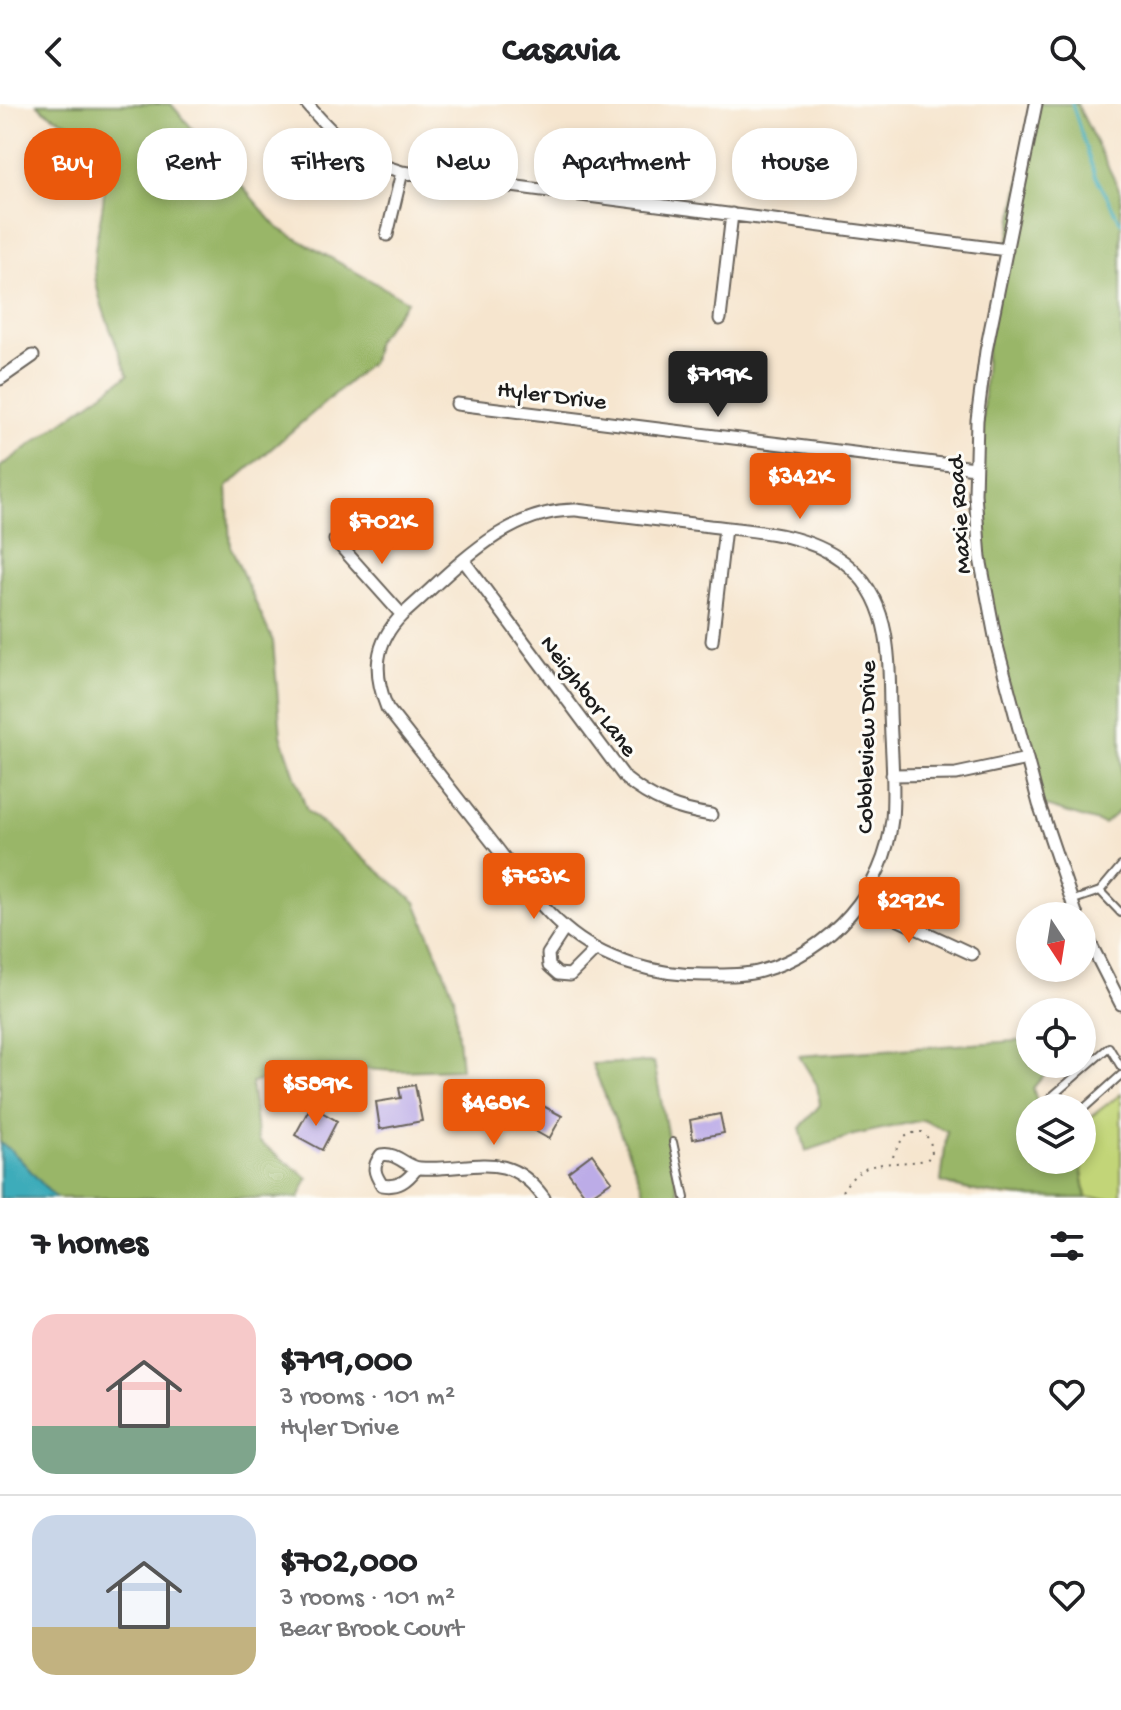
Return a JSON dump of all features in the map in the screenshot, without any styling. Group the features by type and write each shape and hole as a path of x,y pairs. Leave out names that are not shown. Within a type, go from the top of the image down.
{"street":[{"path":"307,104 346,147 362,157 402,172 1007,250"},
{"name":"Maxie Road","path":"1036,104 981,387 975,468 977,524 986,595 1027,759 1071,901"},
{"path":"387,235 402,172"},
{"path":"720,319 732,214"},
{"path":"0,379 33,356"},
{"name":"Hyler Drive","path":"457,404 975,468"},
{"name":"Cobbleview Drive","path":"554,510 725,528 782,535 817,545 847,564 867,586 883,618 888,643 892,819 885,851 862,903 808,950 758,972 684,975 653,970 596,949 565,928 534,896 387,708 378,686 378,659 386,634 402,615 464,561 517,521 554,510"},
{"path":"712,641 725,528"},
{"path":"335,540 402,615"},
{"name":"Neighbor Lane","path":"464,561 626,779 654,799 678,809 711,815"},
{"path":"892,775 956,774 1027,759"},
{"path":"862,903 972,954"},
{"path":"565,928 548,954 549,966 558,974 570,975 596,949"},
{"path":"1096,950 1116,983 1121,1004"},
{"path":"417,1168 481,1162 501,1166 535,1185 544,1198"}],"lane":[{"path":"1071,901 1100,891 1121,866"},
{"path":"1100,891 1121,913"},
{"path":"1055,1094 1109,1047 1121,1067"},
{"path":"1096,1097 1121,1075"},
{"path":"673,1142 685,1198"}],"path":[{"path":"838,1198 847,1180 870,1165 927,1160 932,1153 930,1140 922,1132 910,1132 900,1140 891,1161"}],"green space":[{"path":"37,104 171,104 192,128 137,128 137,200 247,200 247,192 278,228 407,301 376,341 372,362 227,487 230,546 273,641 281,735 307,811 416,902 454,996 461,1069 395,1071 317,1066 251,1083 258,1141 308,1178 299,1198 0,1198 0,467 128,375 99,294 94,262 103,200 121,200 121,128 75,128"},
{"path":"1036,104 1077,104 1121,193 1121,809 1104,824 1039,804 996,642 977,524 986,351"},
{"path":"1016,1041 1016,1078 1042,1078 1033,1088 1035,1094 1016,1094 1016,1174 1082,1174 1086,1198 993,1194 941,1182 947,1131 923,1120 854,1135 806,1151 800,1128 820,1105 817,1085 799,1056"},
{"path":"654,1062 679,1197 676,1198 647,1198 592,1064"},
{"path":"1121,1094 1121,1198 1086,1198 1082,1174 1096,1174 1096,1113"}],"water":[{"path":"0,1143 13,1153 56,1198 0,1198"}],"building":[{"path":"415,1085 422,1121 380,1129 376,1102 401,1098 399,1088"},
{"path":"488,1093 494,1120 457,1128 451,1101"},
{"path":"532,1100 562,1116 549,1139 519,1122"},
{"path":"311,1106 337,1121 322,1150 295,1135"},
{"path":"720,1114 724,1133 693,1139 690,1120"},
{"path":"592,1154 612,1181 587,1198 568,1172"}],"waterway":[{"path":"1072,104 1095,175 1121,223"}]}
